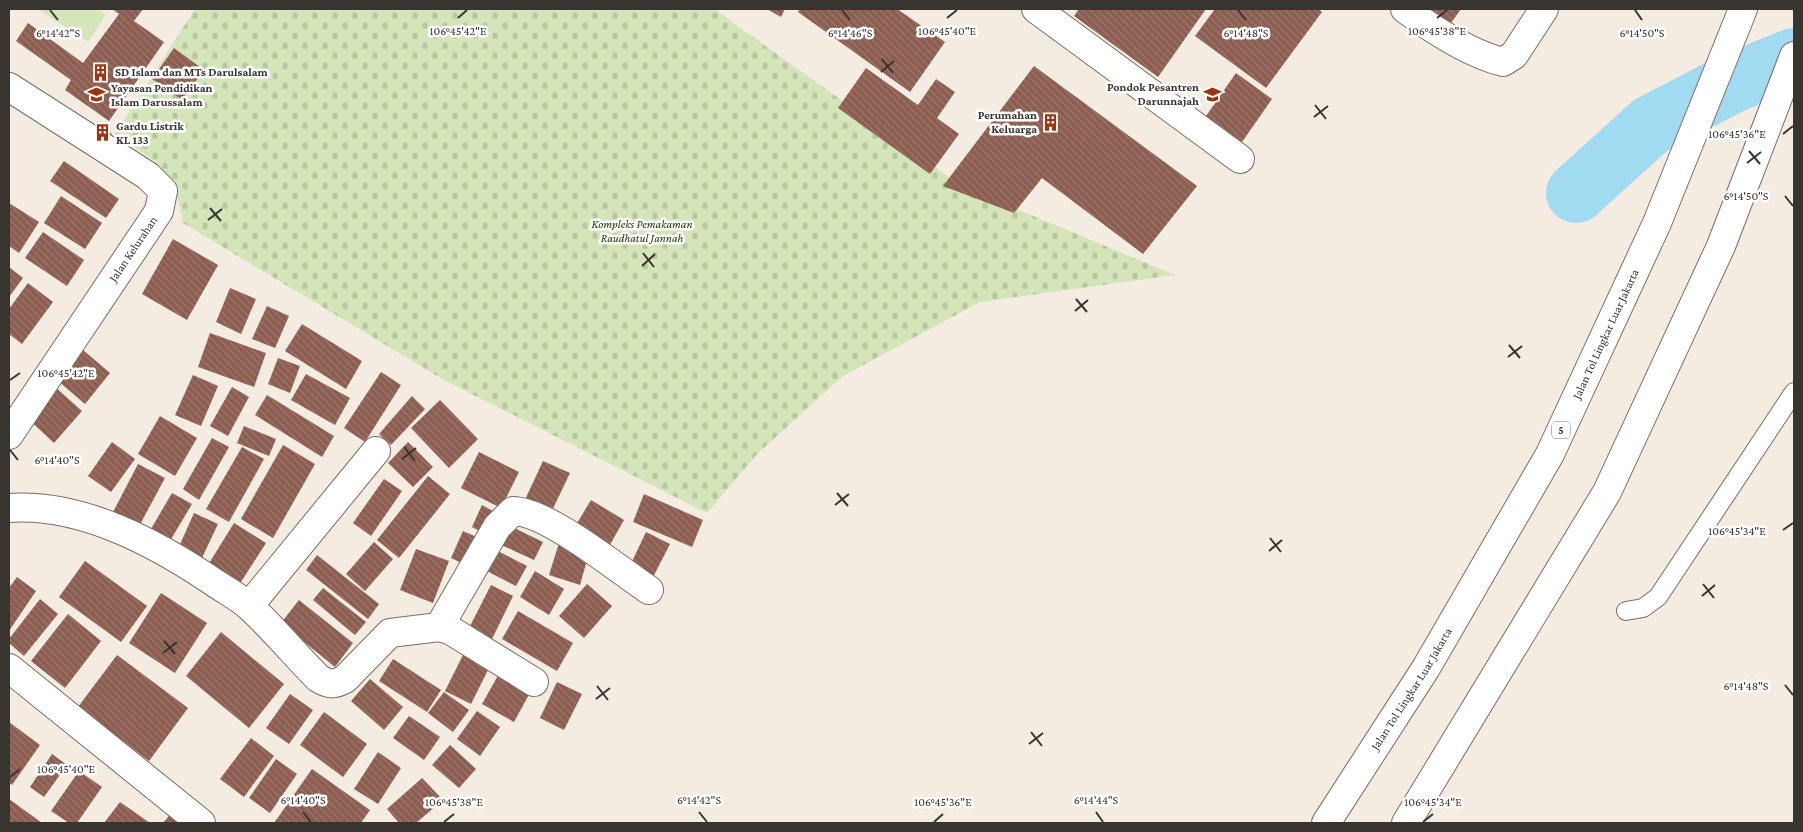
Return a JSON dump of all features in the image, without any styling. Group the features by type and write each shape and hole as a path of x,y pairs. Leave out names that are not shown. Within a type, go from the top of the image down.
{"main road":[{"path":"1405,9 1420,20 1487,58 1503,62 1514,56 1544,9"},
{"name":"Jalan Tol Lingkar Luar Jakarta","path":"1326,823 1426,668 1550,454 1657,223 1743,9"},
{"path":"1047,12 1240,159"},
{"path":"1406,823 1607,492 1722,246 1794,56"},
{"name":"Jalan Kelurahan","path":"9,87 148,176 163,191 159,211 9,435"},
{"path":"249,606 376,451"},
{"path":"9,508 34,506 84,518 128,533 178,558 249,606 318,678 328,684 336,684 345,679 390,633 439,627 450,630 534,682"},
{"path":"439,627 497,527 513,511 521,511 560,530 650,590"},
{"path":"9,668 201,823"}],"lane":[{"path":"1626,611 1643,608 1658,597 1794,392"}],"green space":[{"path":"38,9 97,9 106,15 88,42"},
{"name":"Kompleks Pemakaman Raudhatul Jannah","path":"195,9 714,9 961,186 1175,275 980,302 843,376 758,453 707,513 444,380 183,223 175,185 156,162 115,134"}],"building":[{"name":"SD Islam dan MTs Darulsalam","path":"112,9 143,9 134,21 164,42 109,121 65,90 71,80 16,41 28,23 83,63 119,14"},
{"path":"767,9 785,9 781,17"},
{"path":"800,9 897,9 945,42 910,92 798,12"},
{"path":"1079,9 1206,9 1158,77 1074,16"},
{"path":"1215,9 1318,9 1322,12 1266,88 1195,36"},
{"path":"1418,9 1461,9 1446,30"},
{"path":"174,48 204,70 182,100 152,79"},
{"name":"Perumahan Keluarga","path":"1034,66 1197,186 1143,254 1042,178 1014,213 943,186"},
{"path":"866,68 918,105 936,79 955,92 937,118 959,134 930,174 838,108"},
{"path":"1236,73 1272,99 1242,142 1206,116"},
{"name":"Gardu Listrik KL 133","path":"99,123 112,134 105,142 92,132"},
{"path":"64,161 119,199 106,218 50,181"},
{"path":"61,196 102,223 85,249 44,223"},
{"path":"9,203 39,222 19,253 9,246"},
{"path":"43,232 84,260 67,286 25,258"},
{"path":"173,239 218,265 187,320 142,294"},
{"path":"9,267 23,278 9,297"},
{"path":"28,283 53,302 22,344 9,334 9,309"},
{"path":"230,288 256,299 241,334 216,322"},
{"path":"267,306 289,316 275,348 252,339"},
{"path":"302,324 362,361 346,389 285,351"},
{"path":"210,333 266,353 254,387 198,367"},
{"path":"83,350 110,373 85,404 57,380"},
{"path":"278,358 300,366 290,393 268,384"},
{"path":"381,372 401,385 365,442 344,428"},
{"path":"306,374 350,398 335,425 291,400"},
{"path":"193,375 218,386 201,426 175,415"},
{"path":"55,387 82,411 54,443 27,418"},
{"path":"232,387 249,397 228,436 210,426"},
{"path":"267,395 334,436 322,457 255,415"},
{"path":"412,396 425,409 391,445 379,434"},
{"path":"440,400 478,439 449,468 411,428"},
{"path":"160,416 197,438 175,476 138,454"},
{"path":"244,426 276,439 269,456 237,443"},
{"path":"212,438 229,447 199,500 183,489"},
{"path":"112,442 135,459 111,492 88,476"},
{"path":"408,442 433,467 413,487 388,463"},
{"path":"283,445 315,464 273,538 241,519"},
{"path":"242,447 264,459 229,522 206,509"},
{"path":"479,452 519,472 501,508 461,488"},
{"path":"543,461 570,473 549,517 523,504"},
{"path":"138,464 165,478 137,530 111,516"},
{"path":"428,476 450,494 399,558 377,540"},
{"path":"384,479 402,491 371,536 353,523"},
{"path":"172,493 192,504 167,546 148,534"},
{"path":"644,494 703,520 692,547 633,522"},
{"path":"591,500 624,520 607,550 573,530"},
{"path":"482,505 500,515 489,536 472,527"},
{"path":"194,513 218,524 201,560 178,549"},
{"path":"234,523 266,543 239,585 208,565"},
{"path":"508,525 543,542 534,560 499,544"},
{"path":"463,531 481,539 468,566 451,558"},
{"path":"646,532 670,544 650,583 627,572"},
{"path":"374,542 393,559 365,591 346,574"},
{"path":"559,543 589,553 580,585 549,575"},
{"path":"490,547 527,566 516,586 479,567"},
{"path":"416,549 449,561 433,603 400,590"},
{"path":"317,555 379,604 368,619 306,570"},
{"path":"85,561 147,606 121,642 59,597"},
{"path":"535,571 564,589 549,615 520,597"},
{"path":"17,577 36,591 9,631 9,588"},
{"path":"587,584 612,606 584,638 559,616"},
{"path":"491,585 513,596 492,639 469,628"},
{"path":"323,588 366,622 355,635 313,600"},
{"path":"161,593 207,623 175,673 129,643"},
{"path":"40,599 58,614 24,656 9,643 9,639"},
{"path":"299,600 353,643 335,667 281,623"},
{"path":"518,611 573,643 557,671 502,639"},
{"path":"68,614 101,641 65,688 31,661"},
{"path":"221,632 284,684 249,728 186,676"},
{"path":"466,649 492,662 471,704 445,691"},
{"path":"117,655 188,708 149,761 78,707"},
{"path":"393,659 441,690 427,712 379,681"},
{"path":"500,672 532,689 514,722 482,704"},
{"path":"370,679 403,707 384,730 351,701"},
{"path":"557,682 582,694 564,730 540,718"},
{"path":"444,692 469,710 453,732 428,713"},
{"path":"290,694 313,710 289,744 266,728"},
{"path":"477,711 500,727 480,756 457,739"},
{"path":"324,712 367,744 343,777 300,745"},
{"path":"409,716 440,737 424,760 393,738"},
{"path":"9,722 40,745 12,785 9,783"},
{"path":"251,738 274,756 244,797 220,779"},
{"path":"450,745 476,769 459,788 432,765"},
{"path":"378,752 401,768 378,804 354,789"},
{"path":"52,754 67,765 44,797 30,787"},
{"path":"276,759 297,774 270,813 249,798"},
{"path":"312,769 370,810 361,823 274,823"},
{"path":"79,771 102,787 77,823 69,823 51,811"},
{"path":"422,778 443,800 416,823 399,823 387,809"},
{"path":"9,799 16,804 42,823 9,823"},
{"path":"120,802 150,823 104,823"},
{"path":"173,811 190,823 163,823"}],"waterway":[{"path":"1576,193 1651,125 1732,83 1794,58"}],"place":[{"name":"SD Islam dan MTs Darulsalam","path":"101,72"},
{"name":"Pondok Pesantren Darunnajah","path":"1213,94"},
{"name":"Yayasan Pendidikan Islam Darussalam","path":"97,95"},
{"name":"Perumahan Keluarga","path":"1051,122"},
{"name":"Gardu Listrik KL 133","path":"102,133"}]}
